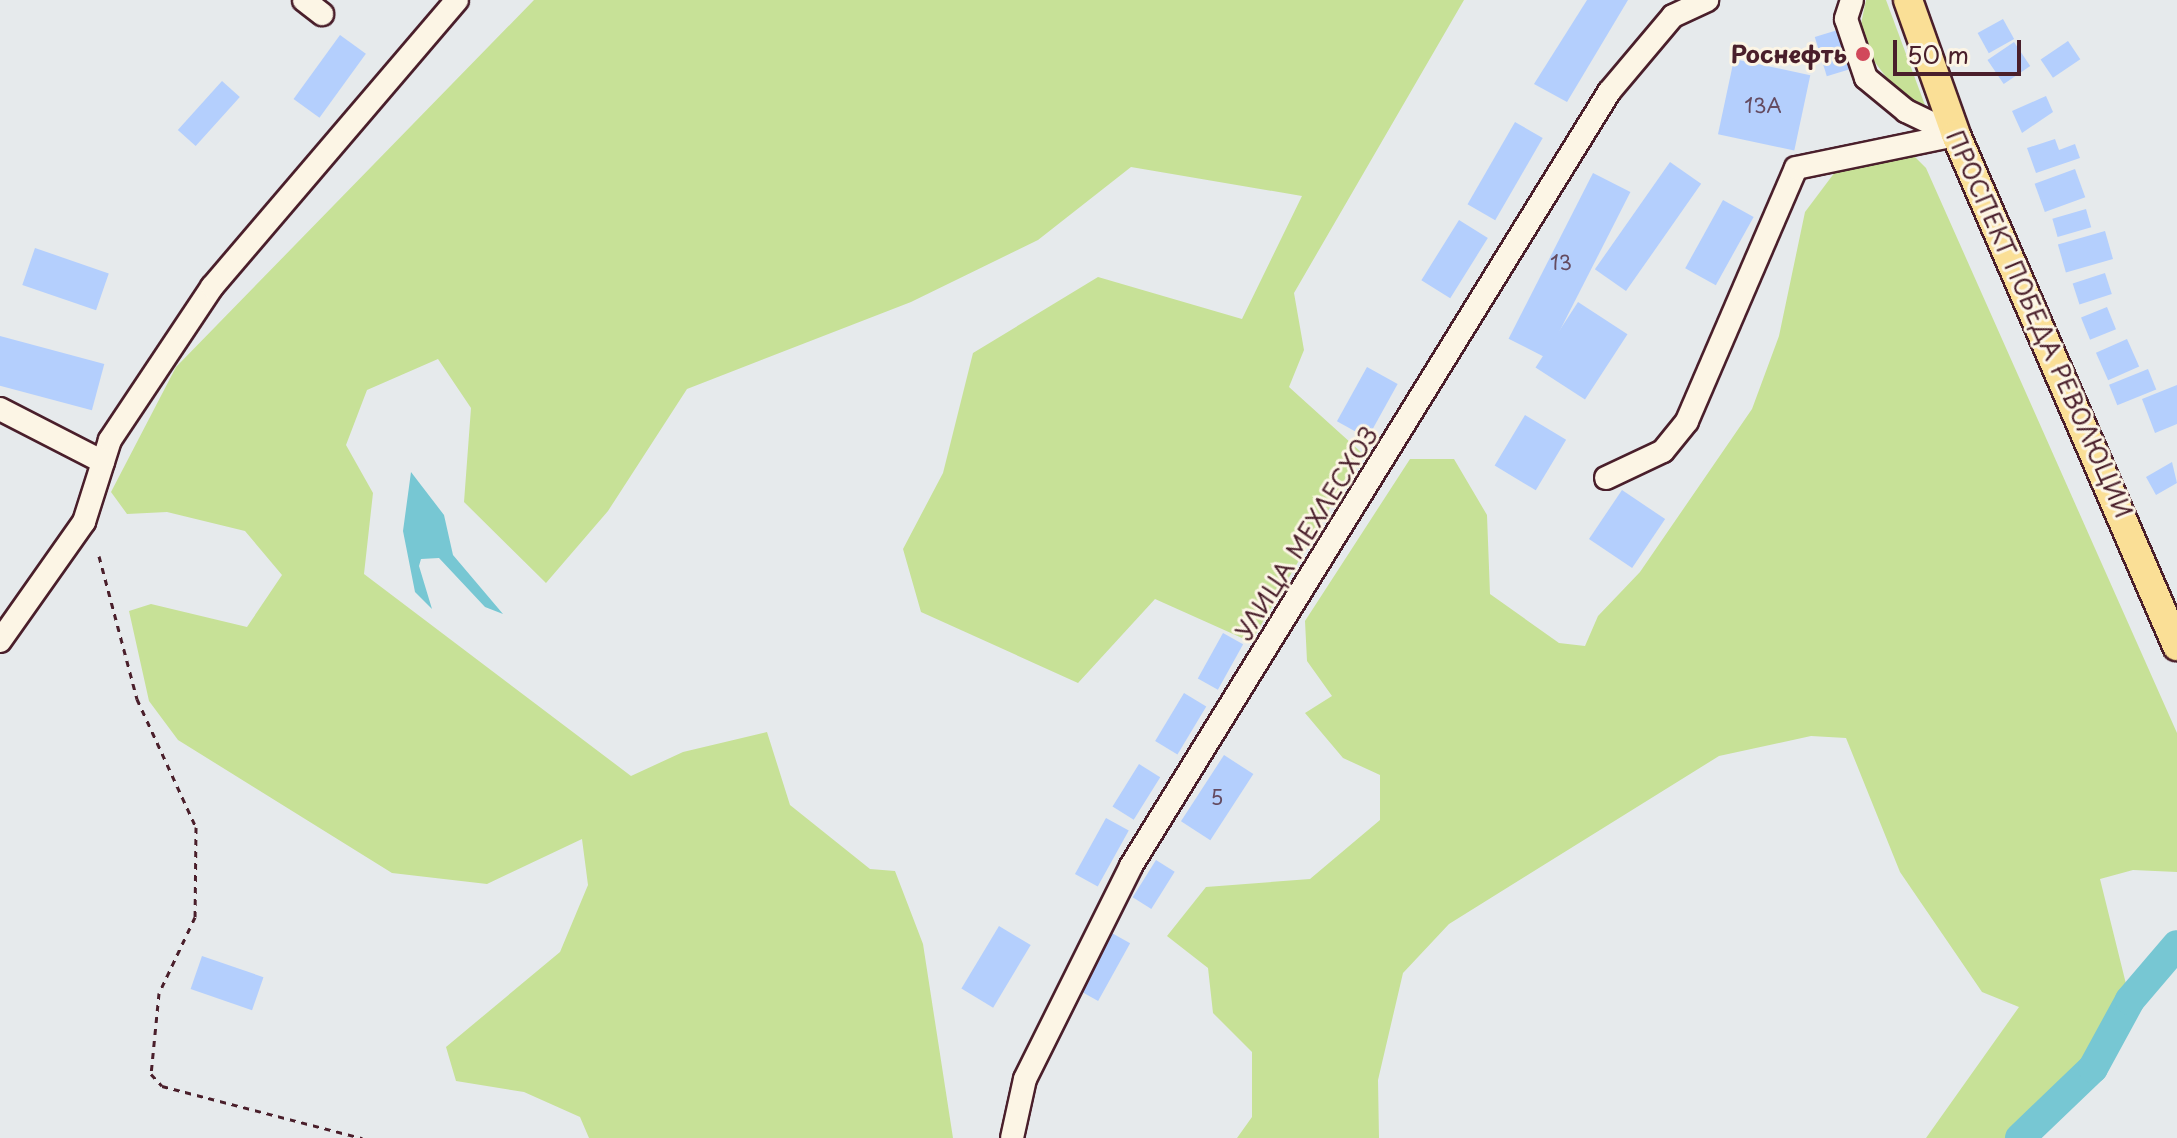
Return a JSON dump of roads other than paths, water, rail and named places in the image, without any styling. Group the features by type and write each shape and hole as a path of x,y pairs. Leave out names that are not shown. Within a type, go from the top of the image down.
{"main road":[{"name":"ПРОСПЕКТ ПОБЕДА РЕВОЛЮЦИИ","path":"1908,0 1956,135 2177,646"}],"street":[{"path":"0,641 84,522 103,462 145,382 212,287 457,0"},
{"name":"УЛИЦА МЕХЛЕСХОЗ","path":"1012,1138 1025,1079 1131,866 1609,92 1673,16 1708,0"},
{"path":"1852,0 1846,19 1866,78 1906,111 1956,135"},
{"path":"1606,478 1663,451 1687,421 1796,168 1956,135"},
{"path":"0,409 103,462"}],"water":[{"path":"411,472 444,515 453,555 503,614 485,607 439,558 421,559 419,566 432,609 415,592 403,531"}],"waterway":[{"path":"2020,1138 2093,1068 2130,1000 2177,945"}],"place":[{"name":"Роснефть","path":"1863,54"}]}
